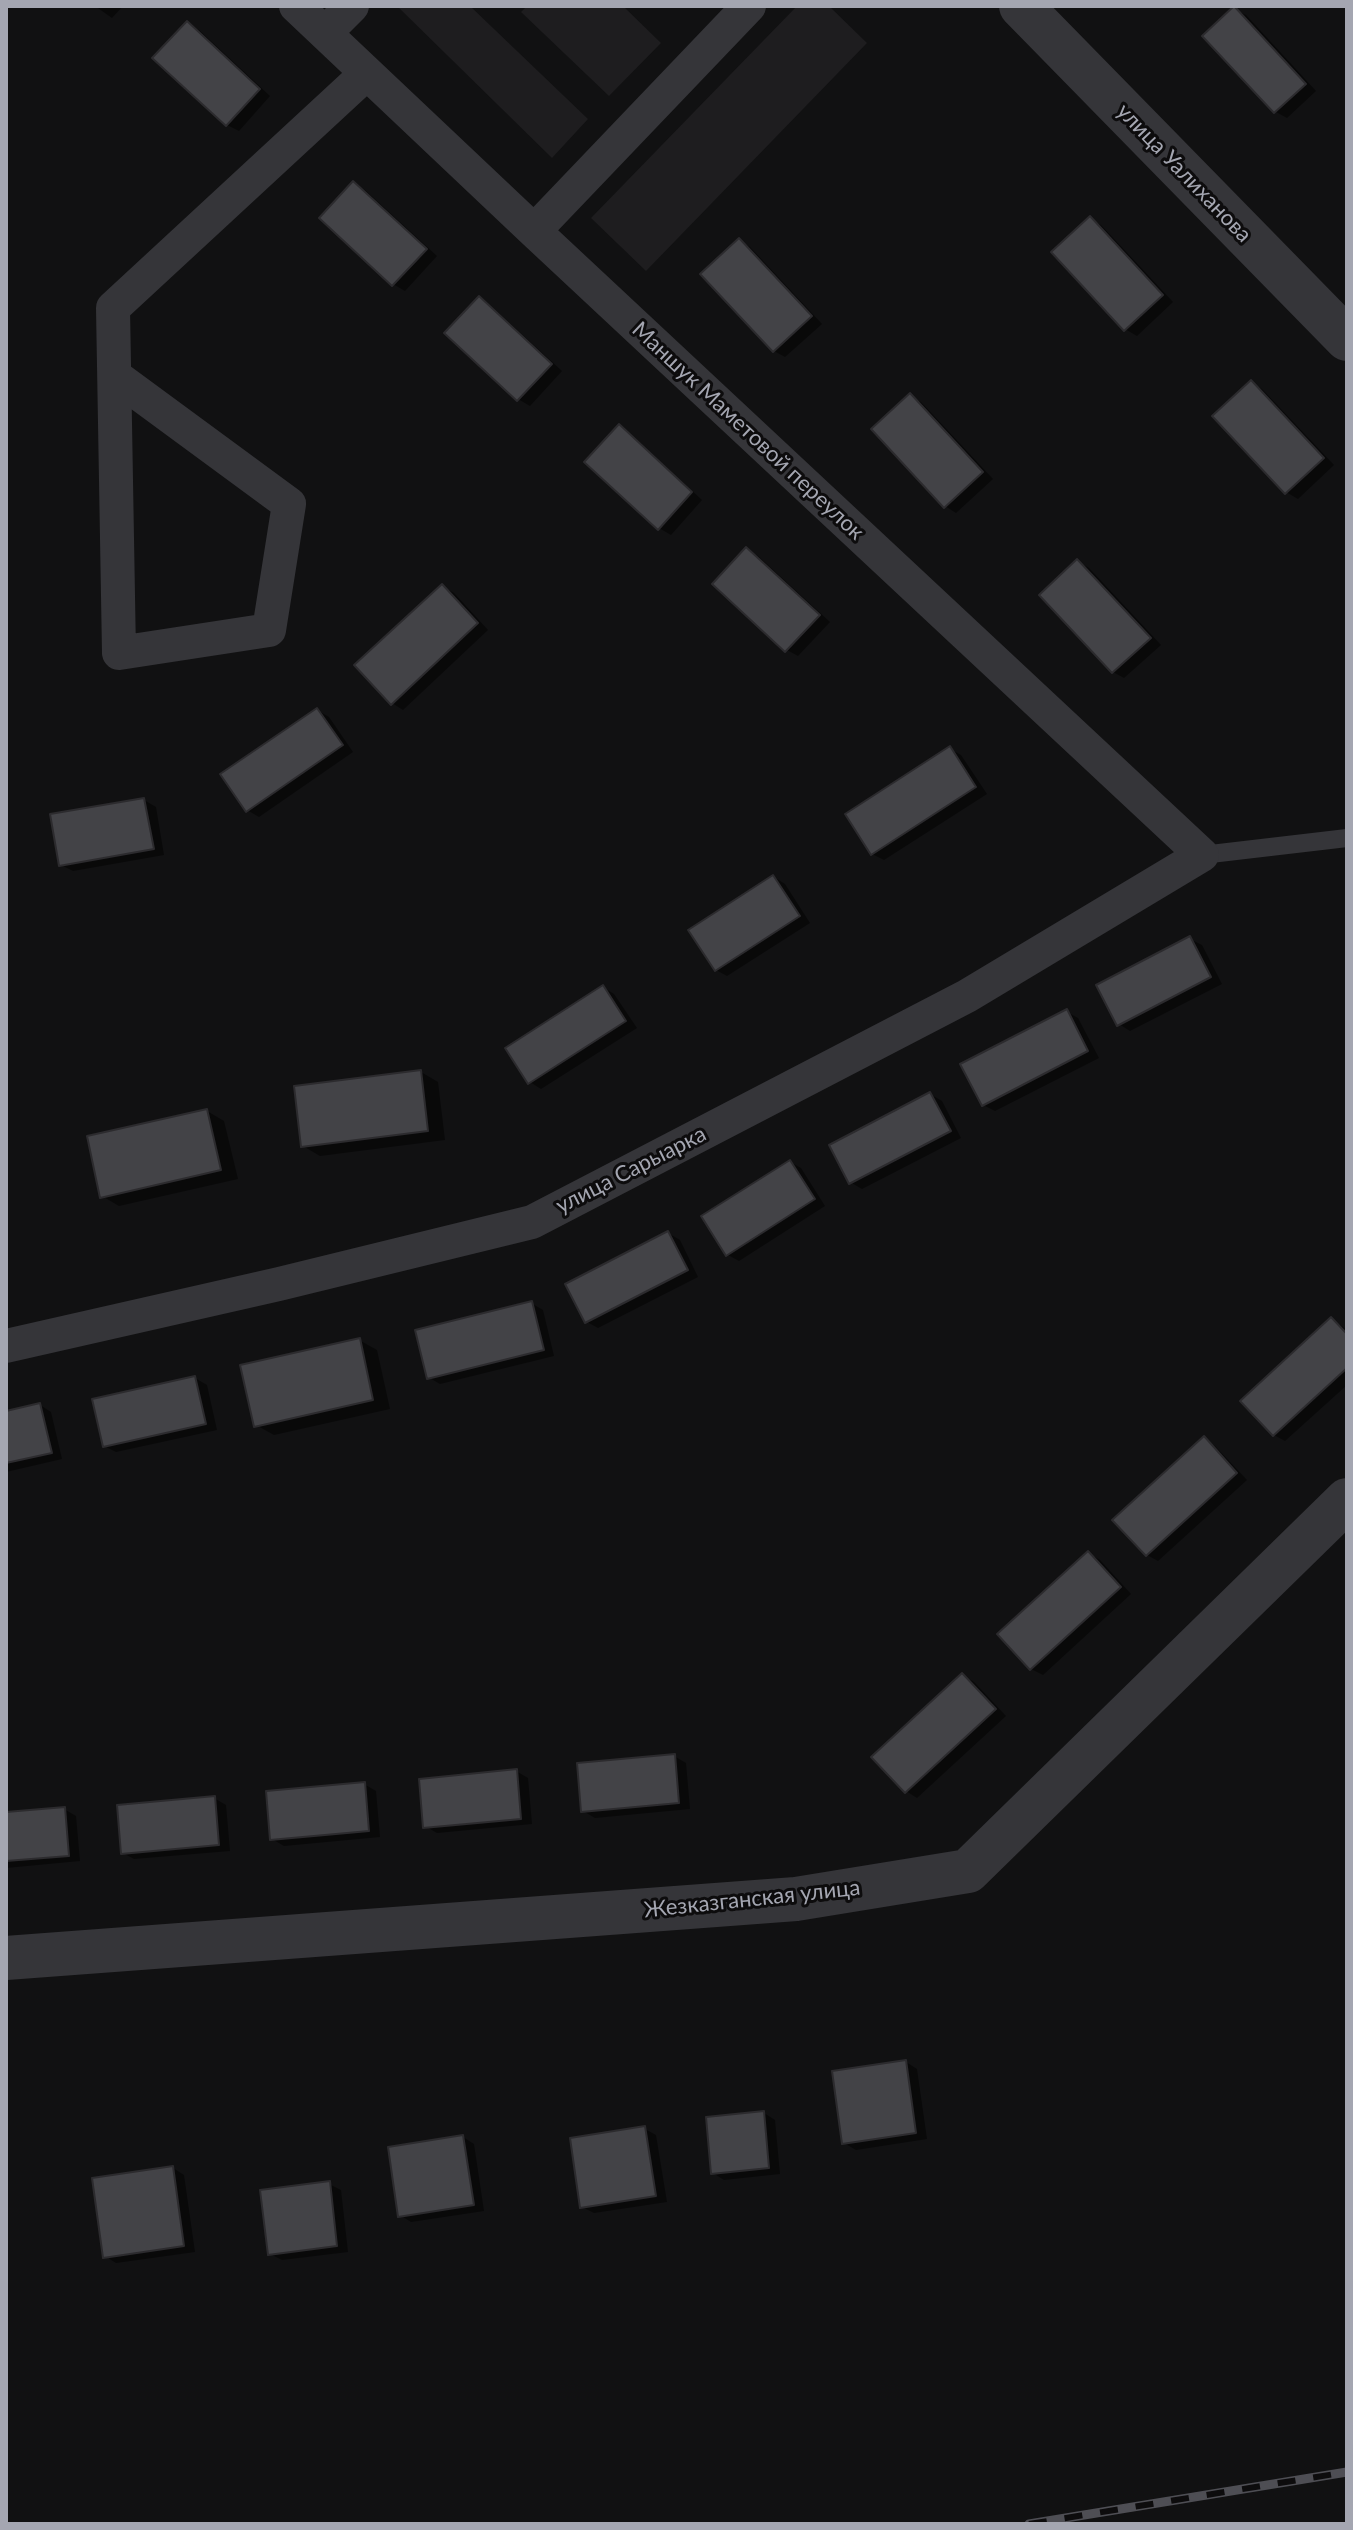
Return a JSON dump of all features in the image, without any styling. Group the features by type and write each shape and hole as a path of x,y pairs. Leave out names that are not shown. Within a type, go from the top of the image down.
{"street":[{"name":"Маншук Маметовой переулок","path":"296,6 1202,855"},
{"path":"325,33 352,6"},
{"path":"534,231 749,6"},
{"name":"улица Уалиханова","path":"1021,6 1347,339"},
{"path":"115,376 289,504 269,630 119,653 113,308 367,73"},
{"name":"улица Сарыарка","path":"6,1346 532,1222 967,996 1202,855"},
{"name":"Жезказганская улица","path":"6,1958 796,1899 968,1871 1347,1500"}],"lane":[{"path":"1202,855 1347,838"}],"shaded area":[{"path":"397,6 470,6 588,119 552,158"},
{"path":"527,6 623,6 661,43 609,96 521,12"},
{"path":"797,6 829,6 867,43 646,271 591,218"}],"building":[{"path":"1234,6 1306,84 1274,113 1202,36"},
{"path":"187,21 260,89 226,126 152,58"},
{"path":"353,181 427,249 392,286 319,218"},
{"path":"1090,216 1163,295 1124,331 1051,252"},
{"path":"739,238 812,316 773,352 700,274"},
{"path":"479,296 552,364 517,401 444,333"},
{"path":"1251,380 1324,458 1285,494 1212,416"},
{"path":"910,393 983,472 944,508 871,429"},
{"path":"619,424 692,492 658,530 584,462"},
{"path":"746,547 820,615 785,652 712,584"},
{"path":"1077,559 1151,638 1112,673 1039,595"},
{"path":"442,584 478,623 391,705 354,665"},
{"path":"317,708 343,745 246,812 220,774"},
{"path":"950,746 976,787 871,855 845,814"},
{"path":"144,798 154,849 59,866 50,814"},
{"path":"773,875 800,916 715,971 688,930"},
{"path":"1190,936 1211,977 1117,1026 1096,985"},
{"path":"603,985 626,1021 528,1084 505,1048"},
{"path":"1067,1009 1088,1051 982,1106 960,1064"},
{"path":"421,1070 428,1131 301,1147 294,1086"},
{"path":"930,1092 951,1131 849,1184 829,1145"},
{"path":"207,1109 221,1170 100,1198 87,1136"},
{"path":"790,1160 815,1199 726,1256 701,1216"},
{"path":"668,1231 688,1270 585,1323 565,1284"},
{"path":"532,1301 544,1350 427,1379 415,1330"},
{"path":"1331,1317 1347,1334 1347,1368 1273,1436 1240,1401"},
{"path":"360,1338 373,1400 254,1427 240,1365"},
{"path":"195,1376 206,1424 103,1447 92,1399"},
{"path":"40,1403 52,1453 6,1463 6,1411"},
{"path":"1204,1436 1237,1473 1146,1556 1112,1520"},
{"path":"1088,1551 1121,1587 1030,1670 997,1634"},
{"path":"962,1673 996,1709 905,1793 871,1757"},
{"path":"675,1754 679,1803 581,1812 577,1763"},
{"path":"517,1769 521,1819 423,1828 419,1779"},
{"path":"365,1782 369,1831 270,1840 266,1791"},
{"path":"215,1796 219,1845 121,1854 117,1805"},
{"path":"65,1807 69,1856 6,1861 6,1812"},
{"path":"906,2060 916,2133 842,2144 832,2071"},
{"path":"764,2111 769,2168 711,2174 706,2117"},
{"path":"645,2126 656,2196 580,2208 570,2138"},
{"path":"463,2135 474,2205 398,2217 388,2147"},
{"path":"173,2166 184,2246 103,2258 92,2178"},
{"path":"330,2181 337,2246 268,2255 260,2190"}],"railway":[{"path":"1029,2524 1347,2472"}]}
